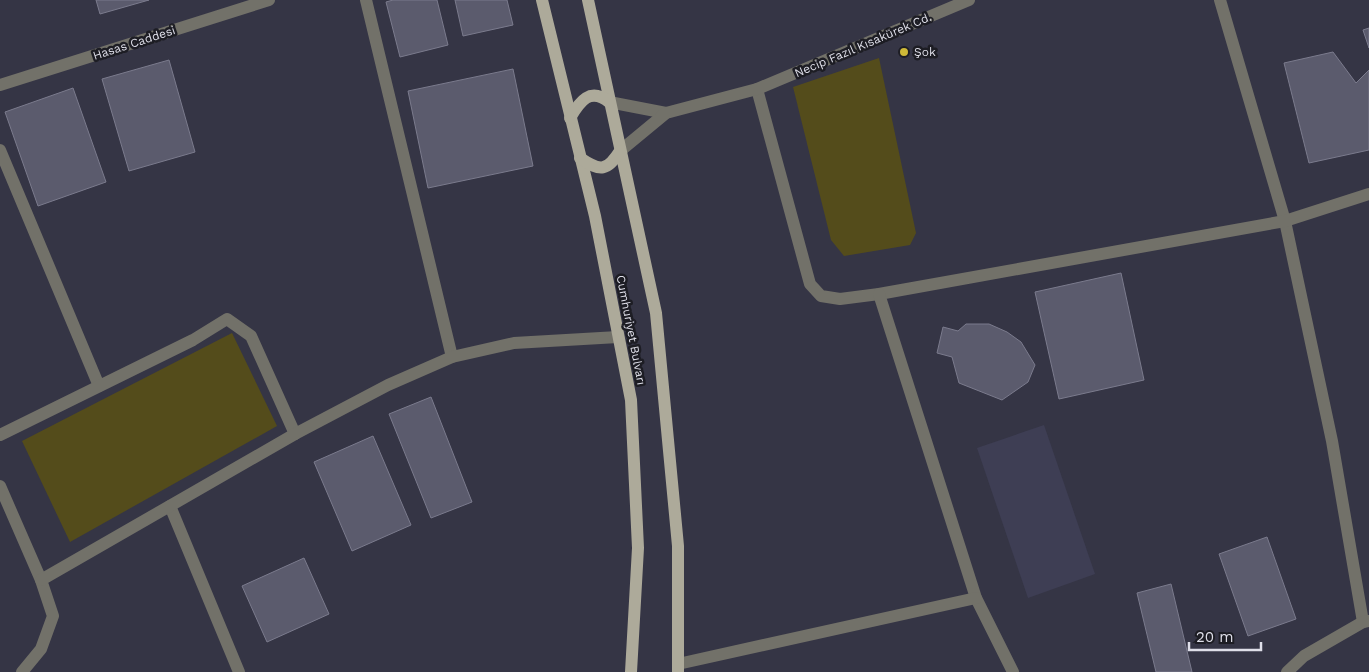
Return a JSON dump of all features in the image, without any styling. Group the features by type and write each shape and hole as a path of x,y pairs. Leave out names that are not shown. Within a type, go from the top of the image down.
{"main road":[{"name":"Cumhuriyet Bulvarı","path":"542,0 595,216 631,400 638,548 631,672"},
{"name":"Cumhuriyet Bulvarı","path":"588,0 656,314 678,546 678,668"},
{"path":"570,118 583,100 593,95 602,96 609,102"},
{"path":"580,158 592,166 602,168 611,164 620,151"}],"street":[{"name":"Hasas Caddesi","path":"0,85 269,0"},
{"path":"366,0 452,357"},
{"name":"Necip Fazıl Kısakürek Cd.","path":"666,113 757,89 969,0"},
{"path":"1220,0 1285,221 1332,441 1366,621 1304,656 1287,672"},
{"path":"757,89 810,284 821,296 840,299 879,294 1285,221 1369,194"},
{"path":"609,102 666,113"},
{"path":"620,151 666,113"},
{"path":"0,150 99,386"},
{"path":"879,294 976,598 1013,672"},
{"path":"0,435 193,340 226,319 251,336 295,434"},
{"path":"41,580 295,434 388,385 452,357 514,343 618,337"},
{"path":"0,486 41,580 53,616 40,649 22,672"},
{"path":"170,506 239,672"},
{"path":"678,668 976,598"}],"shaded area":[{"path":"879,58 916,233 910,245 844,256 831,240 793,87"},
{"path":"232,333 277,426 70,542 22,441"},
{"path":"1044,425 1095,574 1028,598 977,448"}],"building":[{"path":"96,0 149,0 100,14"},
{"path":"393,0 437,0 448,45 400,57 386,2"},
{"path":"455,0 507,0 513,25 463,36"},
{"path":"1369,28 1369,48 1363,30"},
{"path":"1333,52 1356,83 1369,70 1369,150 1309,163 1284,63"},
{"path":"169,60 195,152 129,171 102,79"},
{"path":"513,69 533,166 428,188 408,91"},
{"path":"73,88 106,182 38,206 5,112"},
{"path":"1121,273 1144,380 1059,399 1035,292"},
{"path":"966,324 989,324 1007,332 1021,342 1035,365 1028,382 1002,400 959,383 952,357 937,353 943,327 958,331"},
{"path":"431,397 472,502 431,518 389,414"},
{"path":"373,436 411,525 352,551 314,462"},
{"path":"1267,537 1296,619 1248,636 1219,554"},
{"path":"304,558 329,614 267,642 242,586"},
{"path":"1171,584 1192,672 1156,672 1137,593"}],"place":[{"name":"Şok","path":"904,52"}]}
